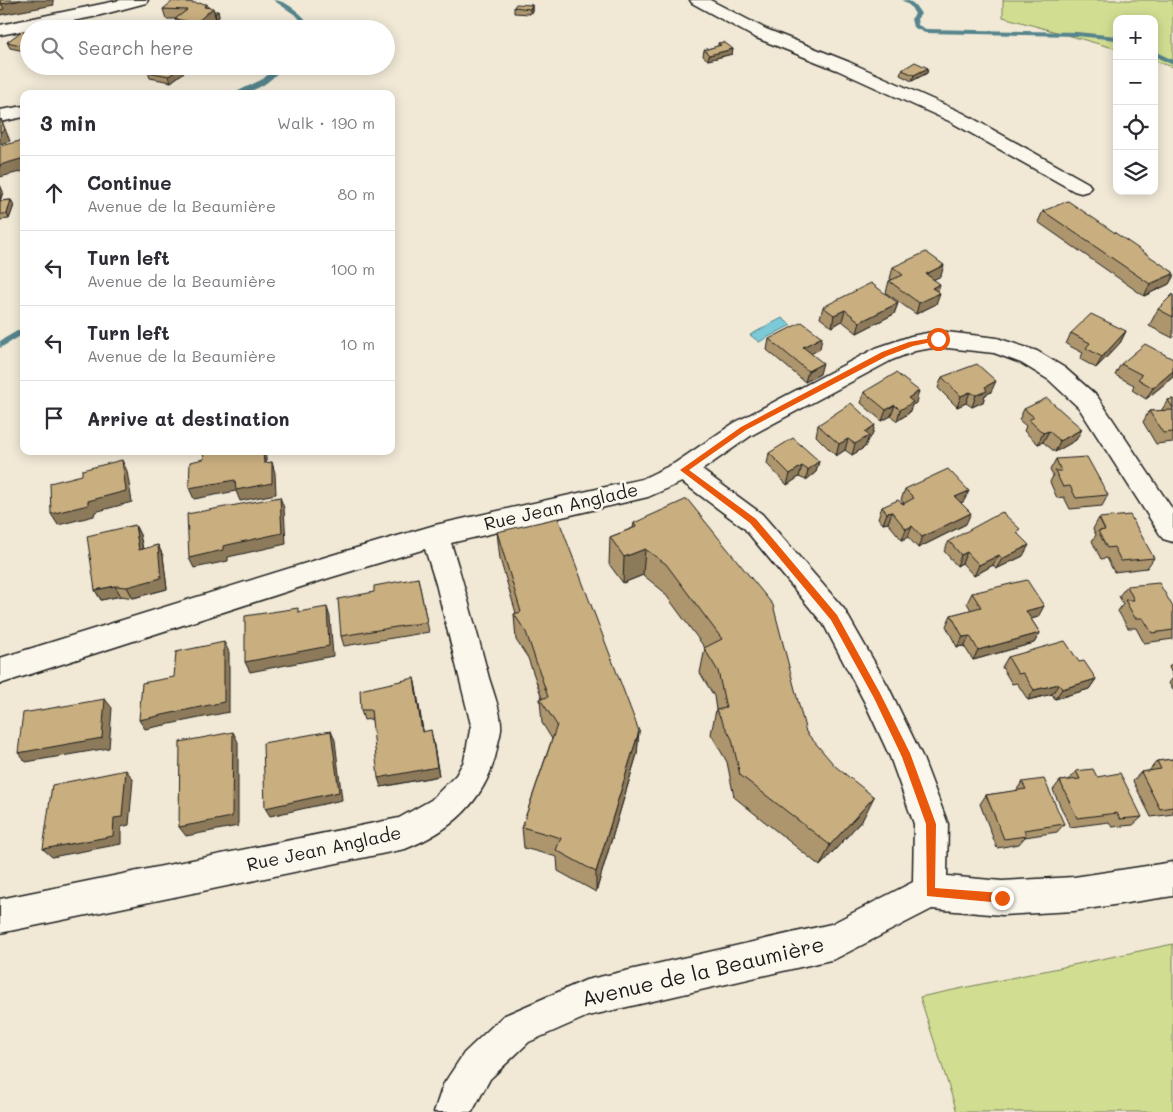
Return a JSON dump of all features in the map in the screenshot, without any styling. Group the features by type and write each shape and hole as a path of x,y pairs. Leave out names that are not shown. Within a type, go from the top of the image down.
{"street":[{"path":"52,20 140,0"},
{"path":"698,0 760,33 843,66 956,117 1081,187"},
{"path":"0,30 20,26"},
{"path":"0,116 20,112"},
{"path":"1173,532 1088,402 1057,374 1029,357 997,346 967,342 938,339 911,344 884,354 743,428 684,470 753,521 834,617 877,695 906,756 931,824 930,892 1002,898 1074,894 1173,879"},
{"name":"Rue Jean Anglade","path":"0,671 329,567 435,536 648,487 684,470"},
{"name":"Rue Jean Anglade","path":"0,916 405,833 443,811 466,786 479,763 486,725 450,584 435,536"},
{"name":"Avenue de la Beaumière","path":"453,1112 457,1099 477,1066 516,1029 586,998 835,941 930,892"}],"green space":[{"path":"1003,0 1173,0 1173,67 1158,62 1158,15 1113,15 1113,48 1003,17"},
{"path":"1173,944 1173,1112 957,1112 920,997"}],"water":[{"path":"782,318 791,325 759,342 750,335"}],"building":[{"path":"0,0 21,0 1,4"},
{"path":"173,1 207,4 204,7 213,8 199,20 175,19 187,10 163,9"},
{"path":"1,2 4,9 0,10"},
{"path":"516,4 532,5 530,9 514,7"},
{"path":"20,32 20,45 7,42"},
{"path":"724,42 733,49 709,55 704,50 721,45 718,43"},
{"path":"915,62 928,68 914,75 902,70"},
{"path":"0,120 5,130 0,132"},
{"path":"20,141 20,159 0,165 0,146"},
{"path":"11,200 7,214 0,214 0,201"},
{"path":"1068,201 1173,272 1173,274 1150,284 1043,211"},
{"path":"926,252 944,265 926,274 940,284 932,288 940,293 919,303 889,281 903,275 893,267"},
{"path":"871,283 898,303 860,322 845,310 834,315 823,307"},
{"path":"1173,294 1173,317 1158,309"},
{"path":"1091,314 1126,331 1102,357 1086,348 1090,343 1071,333"},
{"path":"802,322 822,337 803,347 823,363 808,371 769,339"},
{"path":"1145,344 1173,359 1173,371 1153,388 1138,379 1142,375 1121,364"},
{"path":"977,364 996,381 985,387 987,391 976,395 970,392 961,396 942,377"},
{"path":"896,373 919,391 908,398 913,402 900,410 895,405 886,410 864,392"},
{"path":"1047,398 1082,429 1060,441 1049,431 1043,433 1029,420 1034,417 1024,409"},
{"path":"1173,399 1173,408 1168,400"},
{"path":"851,403 875,425 865,432 869,436 855,444 848,439 839,444 818,425"},
{"path":"1173,410 1173,432 1163,433 1149,411"},
{"path":"793,438 819,461 808,470 802,466 790,474 769,453"},
{"path":"204,455 263,455 264,463 272,462 272,483 236,490 235,480 189,488 190,462 204,459"},
{"path":"1087,457 1108,495 1076,498 1070,486 1063,487 1055,471 1061,471 1056,459"},
{"path":"122,460 126,491 88,501 88,505 51,514 50,483 82,475 82,470"},
{"path":"948,469 969,491 955,497 971,513 922,537 912,526 906,529 892,512 887,513 882,507 898,500 903,504 914,498 905,489"},
{"path":"280,497 282,533 223,546 223,550 189,558 187,514"},
{"path":"687,499 773,605 806,732 835,766 874,797 830,845 740,775 732,739 716,710 726,708 718,671 704,648 722,639 666,564 645,549 624,557 610,537 636,527 634,523"},
{"path":"1002,512 1020,529 1016,532 1029,545 1002,559 999,555 979,565 967,552 961,555 949,541"},
{"path":"1130,515 1154,558 1121,561 1114,547 1107,548 1098,531 1105,530 1099,518"},
{"path":"558,518 639,731 596,872 556,850 561,838 522,827 557,725 540,699 548,697 526,632 514,614 521,612 497,532"},
{"path":"135,525 139,550 158,545 161,578 127,587 115,586 95,590 87,536"},
{"path":"418,578 427,622 341,636 338,599 374,592 374,586"},
{"path":"1027,580 1044,606 1026,611 1040,633 978,650 970,636 963,637 951,615 981,607 972,593"},
{"path":"1159,583 1173,607 1173,630 1152,633 1143,618 1135,618 1125,600 1134,600 1127,586"},
{"path":"327,607 329,646 245,662 245,616 298,608 298,612"},
{"path":"1065,641 1079,662 1084,661 1096,679 1062,689 1059,684 1034,690 1023,673 1018,674 1008,657"},
{"path":"224,642 224,702 139,720 142,683 174,677 176,652"},
{"path":"414,678 422,732 431,730 437,767 378,778 371,710 361,710 360,690"},
{"path":"105,699 102,738 18,753 23,713"},
{"path":"331,731 339,792 265,808 263,743"},
{"path":"233,732 232,817 179,827 180,742"},
{"path":"1173,759 1173,807 1160,809 1141,772 1161,769 1157,761"},
{"path":"1093,769 1097,777 1120,773 1142,817 1120,819 1117,813 1077,818 1060,781 1080,779 1076,771"},
{"path":"126,770 122,817 114,818 113,836 43,849 52,785"},
{"path":"1044,779 1064,824 1024,830 1026,836 1004,839 986,795 1026,789 1022,782"}],"waterway":[{"path":"276,0 304,20"},
{"path":"905,0 912,5 918,14 914,19 915,26 925,31 1077,34 1113,38"},
{"path":"1158,55 1173,63"},
{"path":"246,90 266,81 273,75"},
{"path":"0,345 20,332"}],"route":[{"path":"938,339 911,344 884,354 743,428 684,470 753,521 834,617 877,695 906,756 931,824 930,892 1002,898"}]}
